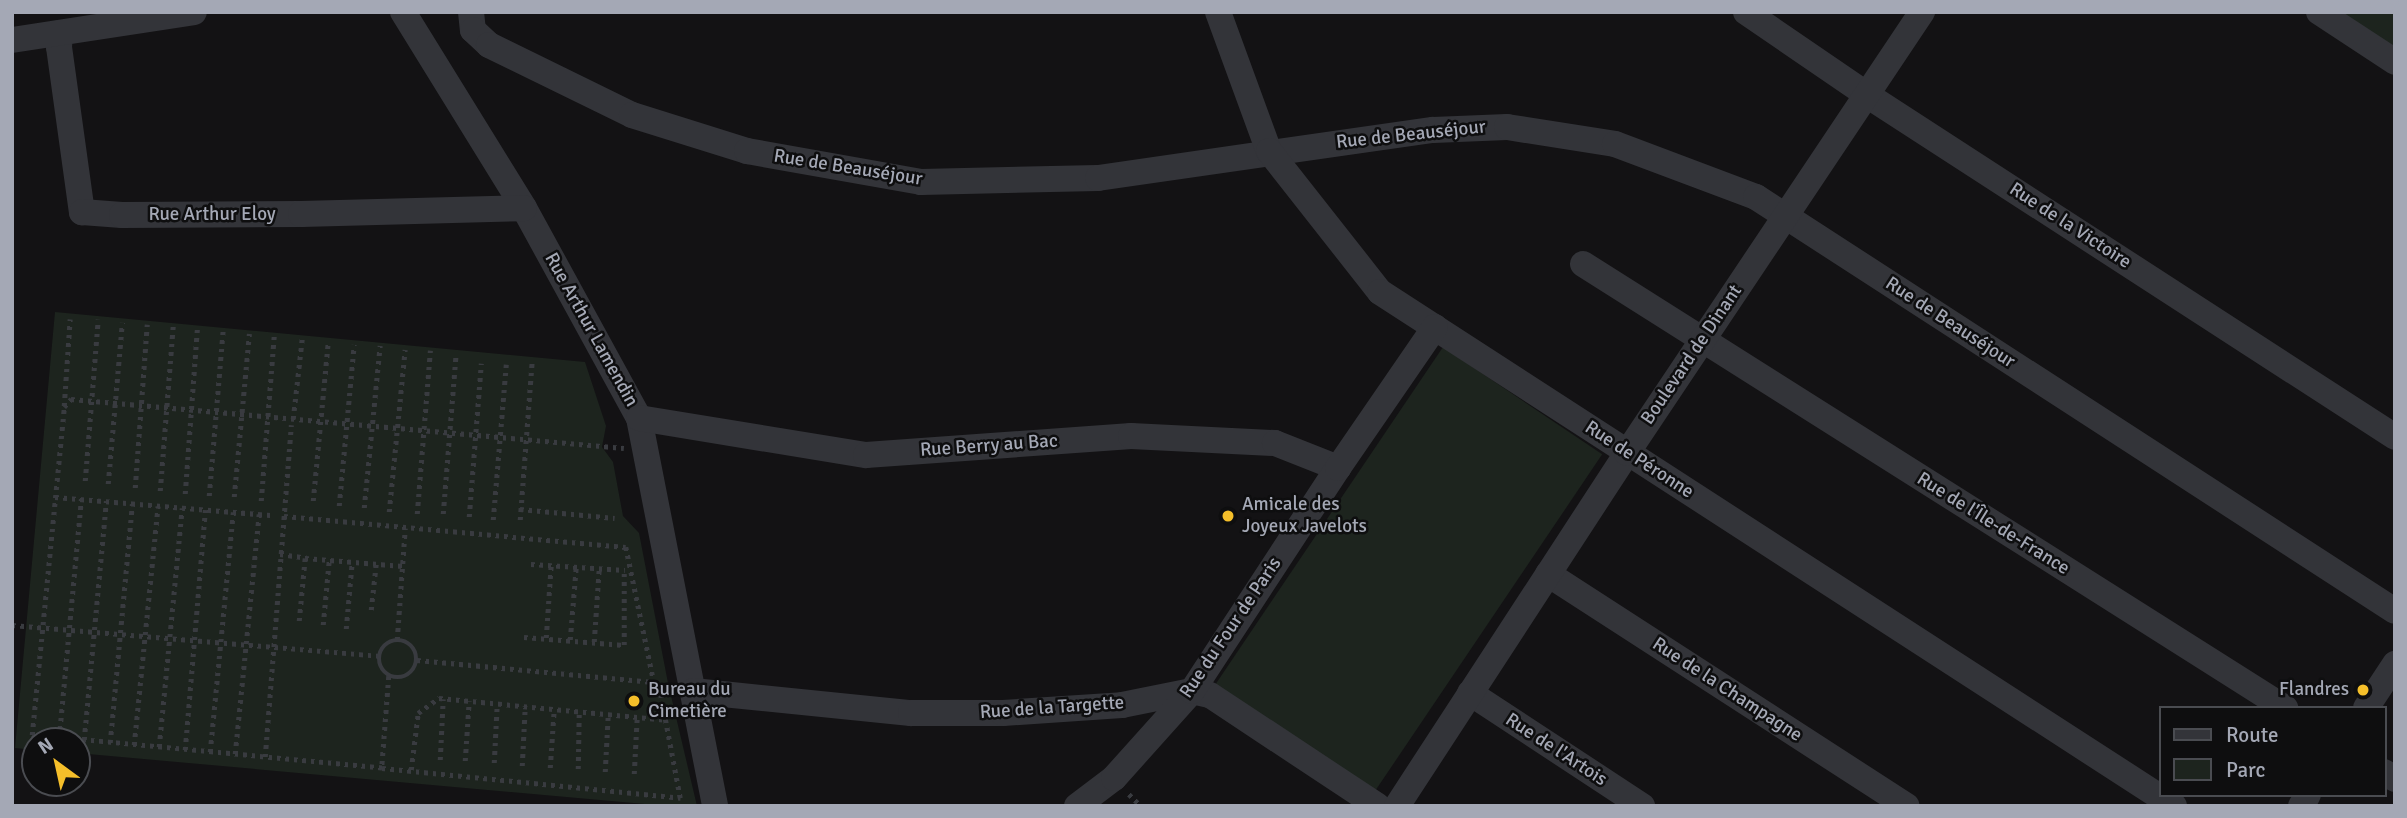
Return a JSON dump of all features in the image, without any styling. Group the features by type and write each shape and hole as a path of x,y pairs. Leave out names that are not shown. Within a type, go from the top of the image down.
{"street":[{"path":"12,40 194,12"},
{"name":"Rue Arthur Lamendin","path":"403,12 524,208 639,418 715,806"},
{"name":"Rue de Beauséjour","path":"471,12 473,30 489,45 632,115 747,151 921,182 1098,178 1269,151 1433,130 1507,127 1615,144 1756,197 2395,611"},
{"name":"Rue de Péronne","path":"1218,12 1269,151 1380,292 2158,796"},
{"name":"Rue de la Victoire","path":"1746,12 1867,95 2395,437"},
{"name":"Boulevard de Dinant","path":"1397,806 1627,453 1922,12"},
{"path":"2319,12 2395,62"},
{"name":"Rue Arthur Eloy","path":"60,33 59,47 82,212 122,215 301,214 524,208"},
{"name":"Rue de l'Île-de-France","path":"1583,264 2282,706"},
{"name":"Rue du Four de Paris","path":"1077,806 1114,778 1192,691 1338,468 1435,327"},
{"name":"Rue Berry au Bac","path":"639,418 866,455 1131,436 1275,443 1338,468"},
{"name":"Rue de la Champagne","path":"1548,574 1907,806"},
{"path":"2367,706 2395,664"},
{"name":"Rue de la Targette","path":"692,687 911,713 1003,713 1122,705 1192,691"},
{"path":"1192,691 1210,695 1378,806"},
{"name":"Rue de l'Artois","path":"1470,693 1642,806"}],"path":[{"path":"33,727 64,408 70,319"},
{"path":"85,481 98,320"},
{"path":"108,484 122,323"},
{"path":"135,488 148,324"},
{"path":"160,491 173,326"},
{"path":"186,494 197,328"},
{"path":"209,496 223,331"},
{"path":"234,497 249,334"},
{"path":"261,501 274,337"},
{"path":"265,757 280,554 302,339"},
{"path":"313,501 328,342"},
{"path":"339,506 354,345"},
{"path":"364,508 380,346"},
{"path":"389,512 405,350"},
{"path":"417,514 430,351"},
{"path":"443,514 456,354"},
{"path":"520,520 532,360"},
{"path":"469,517 481,363"},
{"path":"493,520 506,365"},
{"path":"64,408 71,399 269,417 292,422 321,421 646,450"},
{"path":"55,497 270,515"},
{"path":"60,727 80,499"},
{"path":"85,727 106,501"},
{"path":"110,743 132,503"},
{"path":"134,745 158,506"},
{"path":"159,747 182,508"},
{"path":"520,509 614,518"},
{"path":"185,750 205,510"},
{"path":"210,752 233,512"},
{"path":"235,754 259,514"},
{"path":"284,516 626,547 624,645 524,637"},
{"path":"397,640 405,528"},
{"path":"280,554 402,566"},
{"path":"299,621 304,558 307,558"},
{"path":"323,625 329,560"},
{"path":"346,629 352,562"},
{"path":"371,610 376,564"},
{"path":"531,564 627,571"},
{"path":"546,638 551,565"},
{"path":"570,640 576,567"},
{"path":"594,642 599,569"},
{"path":"91,741 680,798 666,720 627,571"},
{"path":"12,625 380,656"},
{"path":"397,640 412,646 417,660 410,674 396,678 389,676 380,665 380,656 385,646 397,640"},
{"path":"417,660 692,687"},
{"path":"382,768 389,676"},
{"path":"411,770 418,713 443,699 666,720"},
{"path":"440,760 443,699"},
{"path":"465,761 469,701"},
{"path":"494,763 497,704"},
{"path":"522,766 525,706"},
{"path":"550,768 554,709"},
{"path":"578,769 579,711"},
{"path":"605,772 608,714"},
{"path":"634,774 637,717"}],"green space":[{"path":"2332,12 2395,12 2395,53"},
{"path":"55,312 585,362 606,426 602,447 613,462 623,516 639,533 668,683 697,806 667,806 91,754 91,727 21,727 21,749 15,748"},
{"path":"1443,347 1602,454 1374,793 1215,685"}],"place":[{"name":"Amicale des Joyeux Javelots","path":"1228,516"},
{"name":"Flandres","path":"2363,690"},
{"name":"Bureau du Cimetière","path":"634,701"}]}
